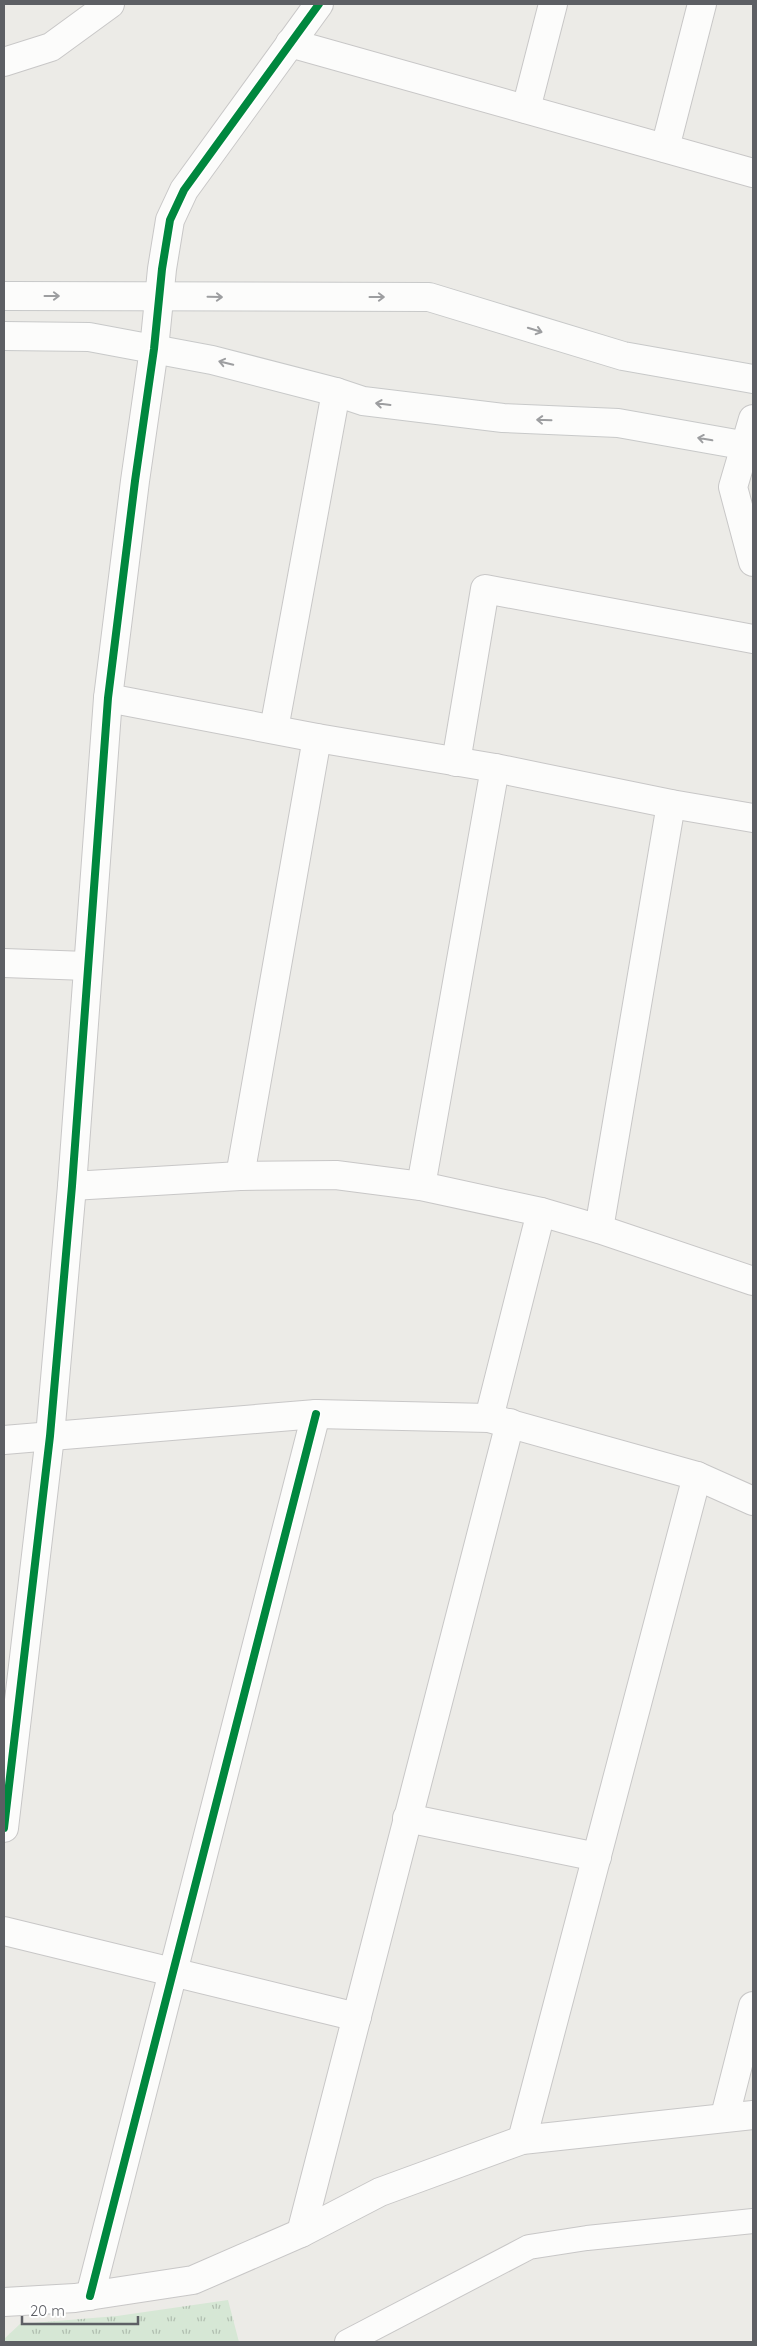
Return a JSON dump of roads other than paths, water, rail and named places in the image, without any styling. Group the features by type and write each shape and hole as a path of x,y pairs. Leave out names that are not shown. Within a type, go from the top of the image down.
{"street":[{"path":"4,62 51,47 110,4"},
{"path":"4,1828 50,1436 72,1186 108,698 170,220 184,190 320,4"},
{"path":"526,109 553,4"},
{"path":"665,148 702,4"},
{"path":"290,43 753,173"},
{"path":"4,296 429,297 623,356 753,379"},
{"path":"4,336 89,337 212,360 336,392 363,401 503,418 618,423 749,447"},
{"path":"274,729 336,392"},
{"path":"753,419 749,447 733,487 753,562"},
{"path":"456,762 485,589 753,640"},
{"path":"108,698 317,738 494,768 671,804 753,818"},
{"path":"240,1176 317,738"},
{"path":"421,1186 494,768"},
{"path":"599,1229 671,804"},
{"path":"4,963 87,966"},
{"path":"72,1186 240,1176 336,1175 421,1186 541,1212 599,1229 753,1281"},
{"path":"301,2233 408,1818 500,1420 541,1212"},
{"path":"90,2296 316,1414"},
{"path":"4,1440 316,1414 500,1420 697,1476 753,1501"},
{"path":"522,2140 697,1476"},
{"path":"408,1818 597,1857"},
{"path":"4,1931 357,2017"},
{"path":"725,2116 753,2006"},
{"path":"4,2302 90,2296 193,2280 301,2233 380,2192 522,2140 725,2116 753,2115"}],"lane":[{"path":"347,2342 529,2247 586,2238 753,2221"}]}
